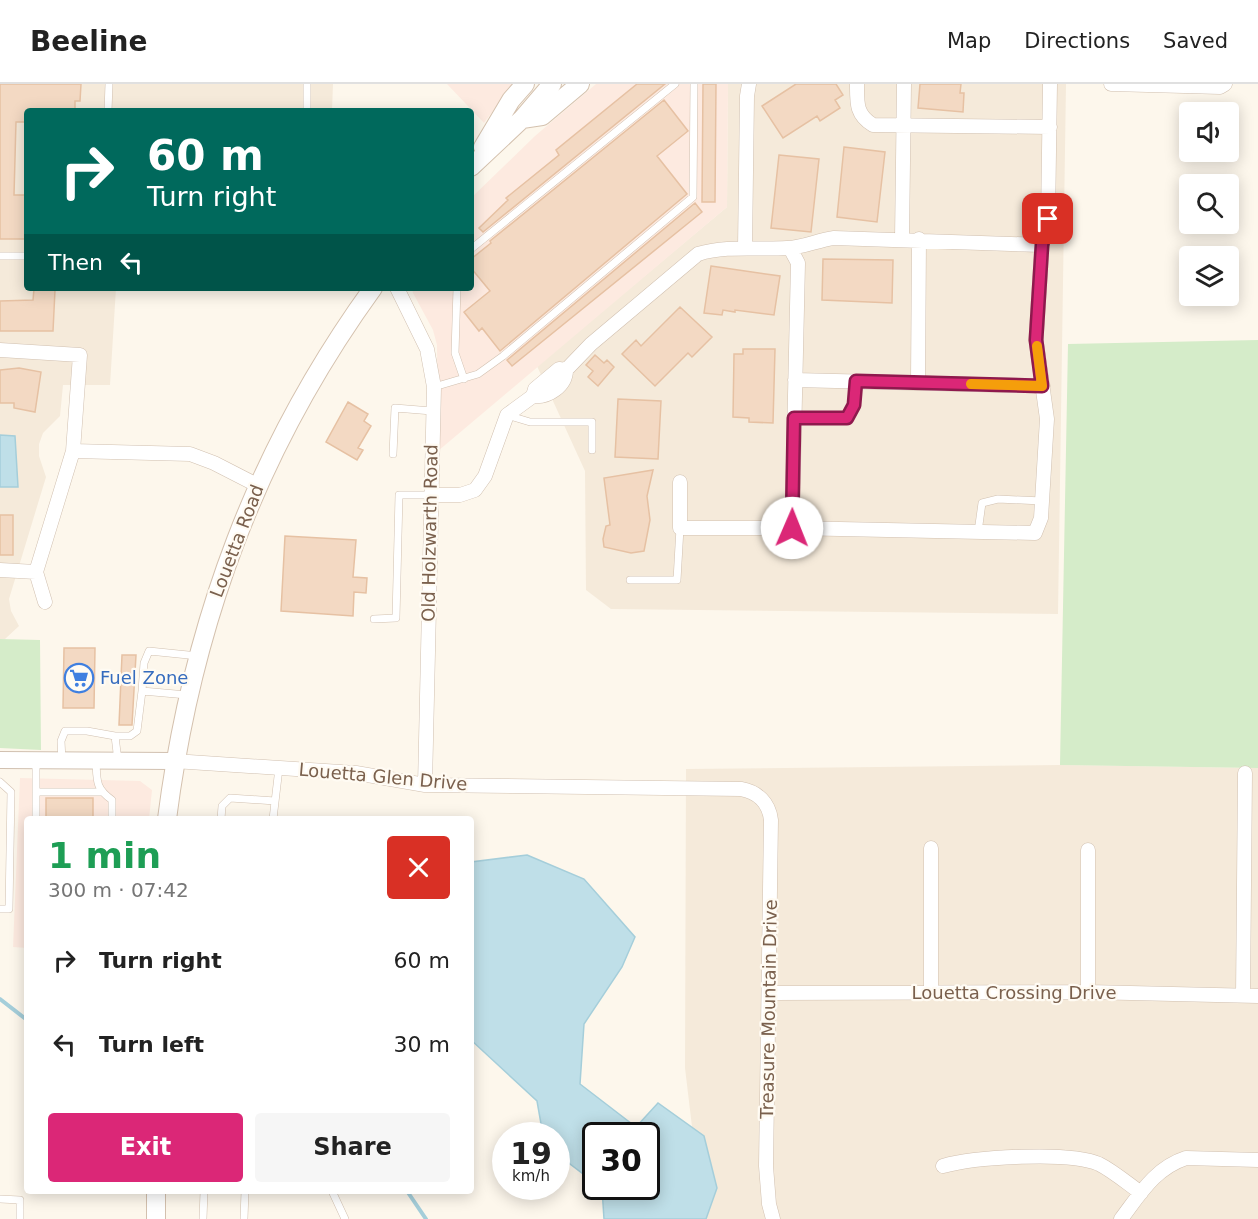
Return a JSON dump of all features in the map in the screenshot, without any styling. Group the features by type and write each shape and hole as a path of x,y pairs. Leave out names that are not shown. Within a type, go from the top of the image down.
{"main road":[{"path":"474,162 512,100 525,84"},
{"path":"474,164 522,119 552,84"},
{"path":"522,119 542,116 580,84"},
{"name":"Louetta Road","path":"167,816 174,761 189,695 224,567 257,485 319,370 368,291"},
{"path":"156,1194 156,1219"}],"street":[{"path":"745,248 749,84"},
{"path":"857,84 857,109 863,120 873,125 1050,127"},
{"path":"902,239 904,84"},
{"path":"680,482 680,528 1035,533 1041,518 1047,419 1036,340 1042,245 1048,219 1050,84"},
{"path":"1111,84 1220,87 1225,84"},
{"path":"432,495 460,495 475,490 485,476 507,415 533,396 535,389 559,369 566,369 591,344 698,254 712,249 790,248 815,240 834,238 919,239 1042,245"},
{"path":"918,383 919,239"},
{"path":"790,248 798,263 792,528"},
{"name":"Old Holzwarth Road","path":"398,291 426,349 434,387 425,785"},
{"path":"0,350 80,355 73,451 36,572 45,602"},
{"path":"795,380 1042,386"},
{"path":"73,451 190,454 214,462 257,485"},
{"path":"0,570 36,572"},
{"name":"Louetta Glen Drive","path":"0,760 174,761 356,773 425,785 741,789 763,800"},
{"path":"1243,996 1245,773"},
{"name":"Treasure Mountain Drive","path":"763,800 771,813 766,1166 769,1204 773,1219"},
{"path":"931,848 931,992"},
{"path":"1088,850 1088,992"},
{"name":"Louetta Crossing Drive","path":"770,993 1088,992 1258,996"},
{"path":"943,1166 978,1159 1078,1158 1100,1165 1140,1193"},
{"path":"1121,1219 1140,1193 1166,1167 1186,1158 1258,1160"}],"lane":[{"path":"108,108 109,84"},
{"path":"307,84 307,108"},
{"path":"474,247 675,84"},
{"path":"434,387 478,374 503,356 693,197 694,84"},
{"path":"0,256 24,256"},
{"path":"457,291 454,353 464,379"},
{"path":"794,418 847,418 854,405 856,381"},
{"path":"393,454 395,408 432,411"},
{"path":"507,415 530,422 592,422 592,450"},
{"path":"374,619 396,618 399,495 432,495"},
{"path":"978,532 982,503 998,499 1042,501"},
{"path":"630,580 677,580 680,528"},
{"path":"62,761 61,741 65,731 130,736 137,731 144,663 149,651 198,657"},
{"path":"142,691 189,695"},
{"path":"115,736 118,761"},
{"path":"36,761 36,816"},
{"path":"96,761 98,784 101,792 112,800 112,816"},
{"path":"273,816 279,768"},
{"path":"0,782 11,792 9,909 0,909"},
{"path":"36,792 101,792"},
{"path":"221,816 222,806 230,798 275,801"},
{"path":"0,848 10,848"},
{"path":"203,1219 204,1194"},
{"path":"244,1219 245,1194"},
{"path":"333,1194 345,1219"},
{"path":"0,1199 20,1200 20,1219"}],"shaded area":[{"path":"0,84 333,84 332,108 24,108 24,291 116,291 110,385 63,385 60,416 43,433 39,444 39,456 46,477 9,599 11,611 19,626 5,639 0,639"},
{"path":"447,84 513,84 484,123 474,112 474,108 470,108"},
{"path":"596,84 728,84 727,207 438,451 437,345 433,330 413,291 474,291 474,195 535,136"},
{"path":"728,84 1066,84 1058,614 611,609 586,590 585,471 537,366 727,207"},
{"path":"1060,765 1258,768 1258,1219 703,1219 685,1068 686,769"},
{"path":"20,778 140,781 152,790 149,816 24,816 24,948 13,947"}],"green space":[{"path":"1258,340 1258,768 1060,765 1068,344"},
{"path":"0,639 40,640 41,750 0,748"}],"water":[{"path":"0,435 15,436 18,487 0,487"},
{"path":"527,855 584,879 635,937 622,967 584,1024 580,1084 629,1122 582,1122 582,1173 570,1164 570,1122 541,1122 537,1101 474,1043 474,862"},
{"path":"658,1103 704,1136 717,1188 706,1219 604,1219 603,1200 660,1200 660,1122 641,1122"}],"building":[{"path":"0,84 81,84 80,101 75,101 75,108 24,108 24,122 16,122 14,195 24,195 24,239 0,239"},
{"path":"637,84 665,84 483,232 479,228 508,200 506,198 559,155 556,150"},
{"path":"703,84 716,84 715,202 702,202"},
{"path":"796,84 836,84 843,95 835,100 840,108 820,121 817,116 783,138 762,106"},
{"path":"920,84 961,84 960,93 964,93 963,112 918,108"},
{"path":"664,100 688,131 657,156 687,194 500,351 482,328 479,331 464,312 490,291 474,272 474,257 491,243 490,241"},
{"path":"844,147 885,152 877,222 837,217"},
{"path":"779,155 819,159 811,232 771,228"},
{"path":"695,203 702,212 512,366 507,360"},
{"path":"823,259 893,260 892,303 822,300"},
{"path":"711,266 780,276 774,315 735,310 735,312 723,310 722,315 704,313"},
{"path":"34,291 55,291 53,331 0,331 0,301 33,300"},
{"path":"680,307 712,337 692,357 688,353 655,386 622,354 636,340 641,346"},
{"path":"743,349 775,349 773,423 749,422 749,418 733,417 734,354 743,354"},
{"path":"595,355 604,363 607,360 614,367 598,386 588,377 593,371 586,365"},
{"path":"19,368 41,372 35,412 14,408 14,403 0,403 0,370"},
{"path":"618,399 661,401 658,459 615,457"},
{"path":"348,402 368,414 364,421 371,426 358,448 363,450 357,460 326,442"},
{"path":"653,470 647,496 650,520 644,551 631,553 604,547 606,526 610,525 604,478"},
{"path":"0,515 13,515 13,555 0,555"},
{"path":"285,536 356,540 353,577 367,578 366,593 354,592 353,616 281,611"},
{"path":"64,648 95,648 94,708 63,708"},
{"path":"122,655 136,655 132,725 119,725"},
{"path":"46,798 93,798 93,816 46,816"}],"waterway":[{"path":"0,999 24,1018"},
{"path":"409,1194 426,1219"}],"slow traffic":[{"path":"971,384 1042,386 1037,346"}],"place":[{"name":"Fuel Zone","path":"79,678"}],"route":[{"path":"792,528 794,418 847,418 854,405 856,381 1042,386 1036,340 1042,245 1048,219"}]}
